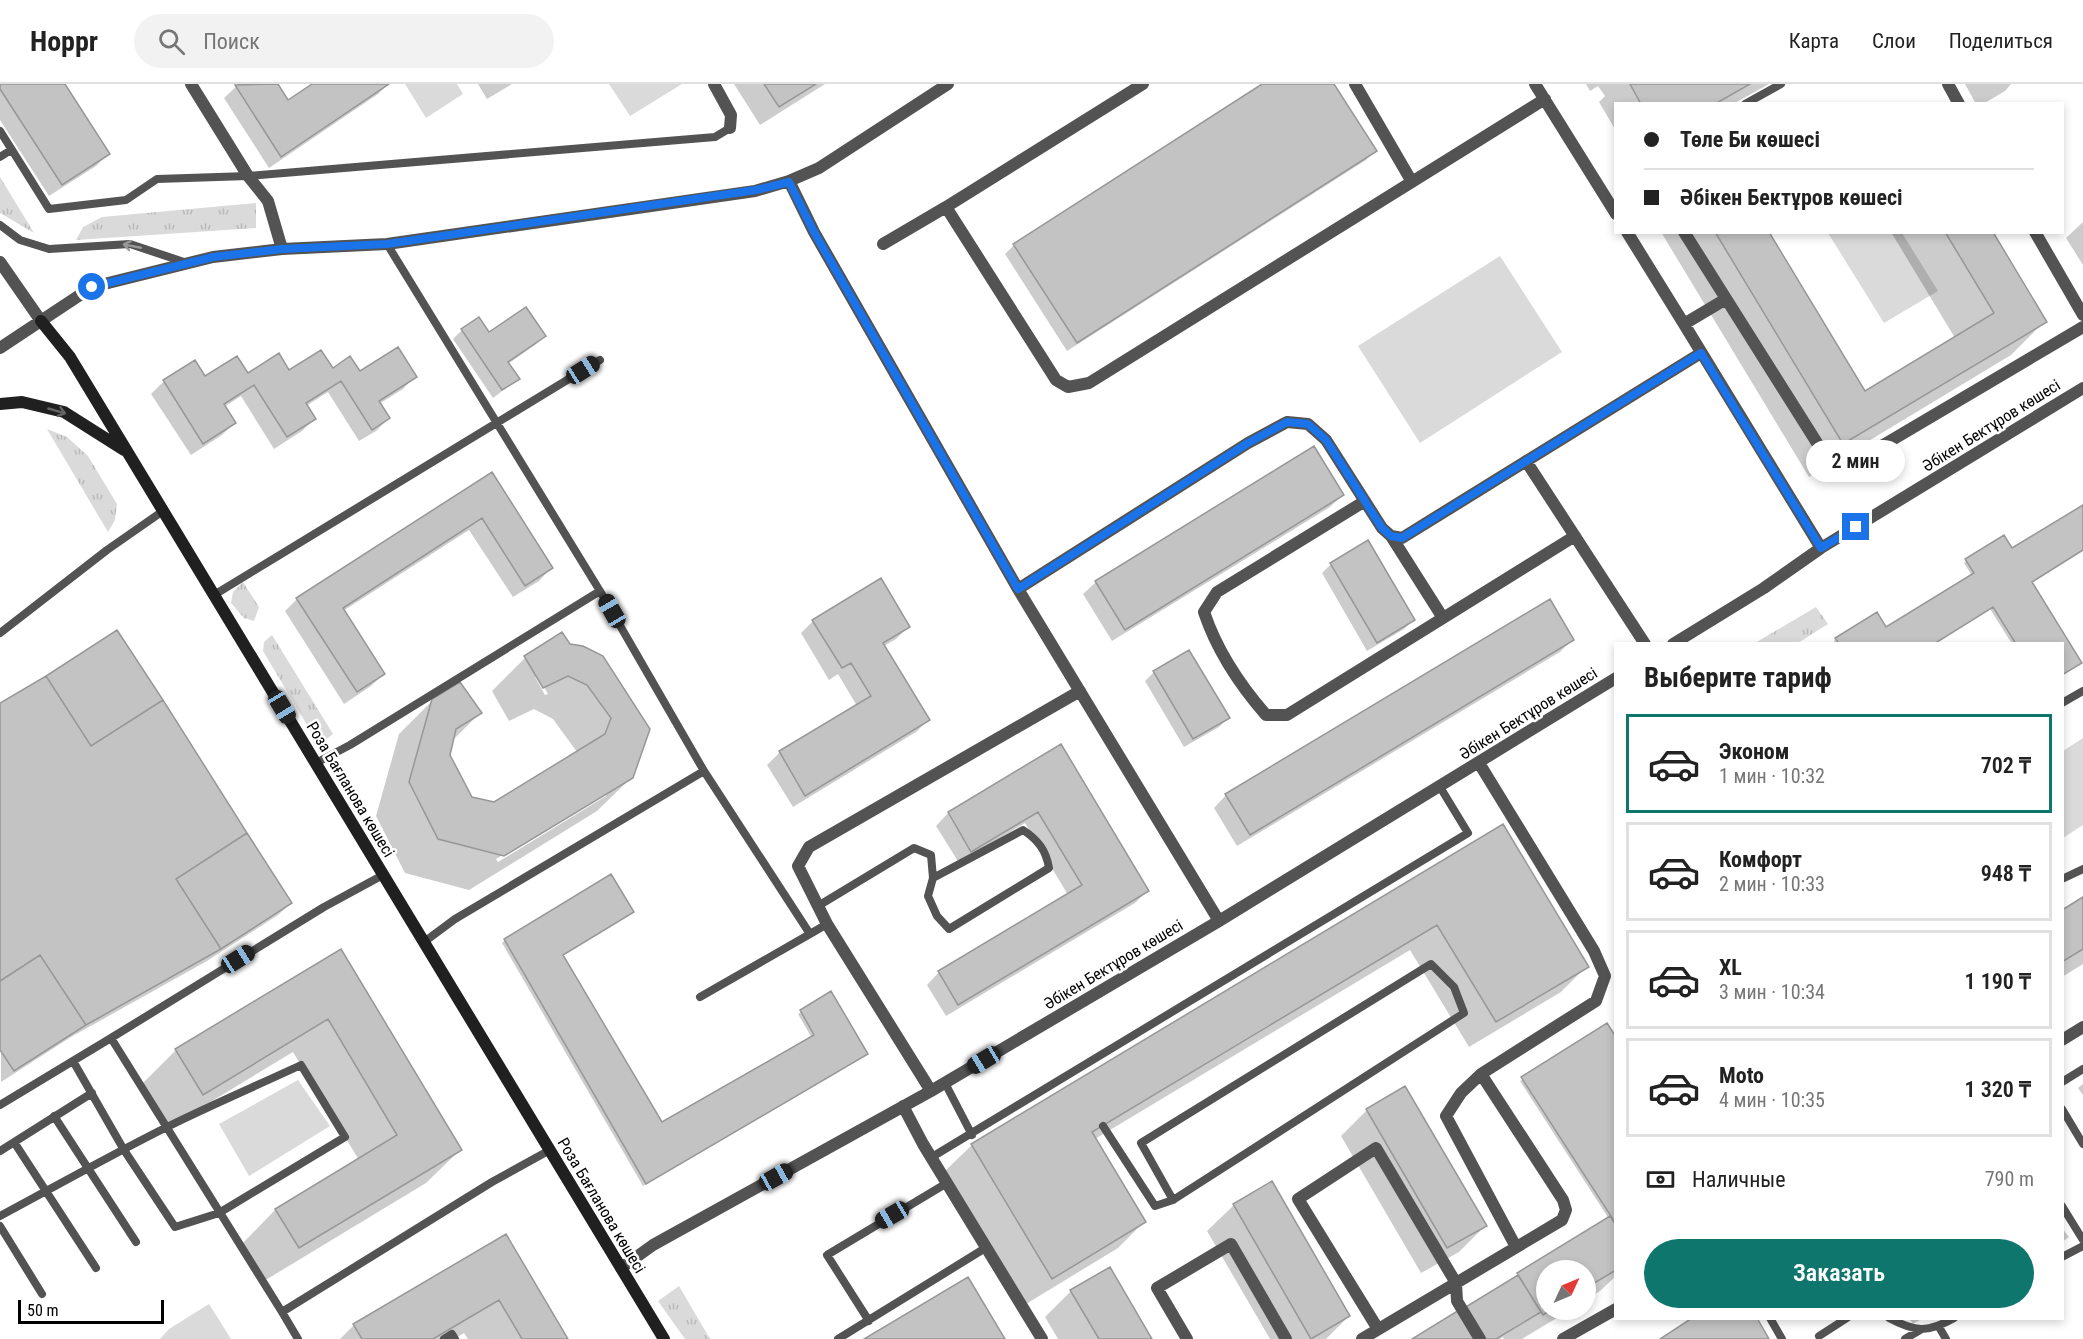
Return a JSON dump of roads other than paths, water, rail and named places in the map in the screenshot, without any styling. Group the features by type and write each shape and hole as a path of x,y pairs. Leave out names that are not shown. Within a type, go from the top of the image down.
{"street":[{"path":"190,84 248,176 268,201 282,249"},
{"path":"714,84 731,115 730,128"},
{"path":"0,348 92,287 213,257 282,249 387,244 756,190 789,182 819,168 948,84"},
{"path":"883,244 1143,84"},
{"path":"1355,84 1412,182"},
{"path":"1536,84 1612,201"},
{"path":"1947,84 1958,102"},
{"path":"946,207 1056,380 1068,387 1089,383 1545,99"},
{"path":"789,182 814,232 1018,589 1219,921"},
{"path":"1628,234 1821,548"},
{"path":"1685,234 1836,473 2083,327"},
{"path":"2036,234 2083,315"},
{"name":"Роза Бағланова көшесі","path":"0,262 41,321 70,357 664,1339"},
{"path":"1684,324 1726,299"},
{"path":"1391,536 1402,538 1416,531 1701,353"},
{"name":"Әбікен Бектұров көшесі","path":"1676,642 1764,588 1821,548 2083,388"},
{"path":"0,404 22,402 64,412 128,453"},
{"path":"1018,589 1248,443 1287,422 1308,424 1326,440 1443,618"},
{"path":"1526,461 1644,642"},
{"path":"1365,501 1217,592 1204,612 1213,638 1245,691 1266,715 1287,715 1575,536"},
{"name":"Әбікен Бектұров көшесі","path":"621,1268 653,1245 945,1083 1219,921 1614,679"},
{"path":"931,1091 827,924 798,866 809,847 1080,691"},
{"path":"1479,763 1594,951 1605,976 1596,1001 1481,1074 1461,1093 1446,1116 1516,1247"},
{"path":"2064,1039 2083,1027"},
{"path":"1362,1339 1562,1220 1566,1210 1563,1200 1481,1074"},
{"path":"903,1106 923,1144 1042,1339"},
{"path":"1378,1329 1298,1199 1376,1148 1456,1283 1457,1301 1480,1339"},
{"path":"1187,1339 1157,1288 1231,1244 1286,1339"},
{"path":"1563,1339 1614,1310"}],"lane":[{"path":"1748,102 1781,84"},
{"path":"0,131 49,209 126,200 157,179 248,176 715,137 730,128"},
{"path":"0,157 11,150"},
{"path":"0,225 20,240 50,249 130,244 188,264"},
{"path":"387,244 600,591 704,771 810,934"},
{"path":"214,595 600,360"},
{"path":"0,633 107,550 163,511"},
{"path":"316,763 350,745 600,591"},
{"path":"2064,702 2083,691"},
{"path":"424,942 455,919 704,771"},
{"path":"932,1157 972,1135 1070,1072 1468,833 1440,787"},
{"path":"818,906 914,848 931,855 933,878 928,896 937,916 949,929 1049,868 1046,854 1035,838 1023,830 933,878"},
{"path":"2064,878 2083,868"},
{"path":"0,1092 3,1103 324,907 383,875"},
{"path":"700,997 827,924"},
{"path":"1103,1125 1155,1206 1173,1200 1464,1013 1454,987 1431,964 1141,1143 1173,1200"},
{"path":"111,1038 298,1339"},
{"path":"0,1216 46,1192 124,1150 167,1127 301,1065 345,1137 219,1213 175,1227 124,1150 73,1061"},
{"path":"2064,1081 2083,1069"},
{"path":"945,1083 972,1135"},
{"path":"0,1151 92,1093"},
{"path":"2064,1112 2083,1144"},
{"path":"54,1116 136,1242"},
{"path":"14,1142 96,1268"},
{"path":"282,1312 492,1182 550,1150"},
{"path":"869,1321 827,1255 947,1184"},
{"path":"2064,1209 2083,1240"},
{"path":"0,1226 42,1294"},
{"path":"2064,1256 2083,1246"},
{"path":"838,1339 987,1247"},
{"path":"1771,1320 1782,1339"},
{"path":"1819,1336 1844,1320"},
{"path":"1894,1320 1920,1330"},
{"path":"1905,1339 1920,1330 1939,1327 1951,1320"},
{"path":"1939,1327 1946,1339"},
{"path":"444,1339 453,1334 455,1339"}]}
